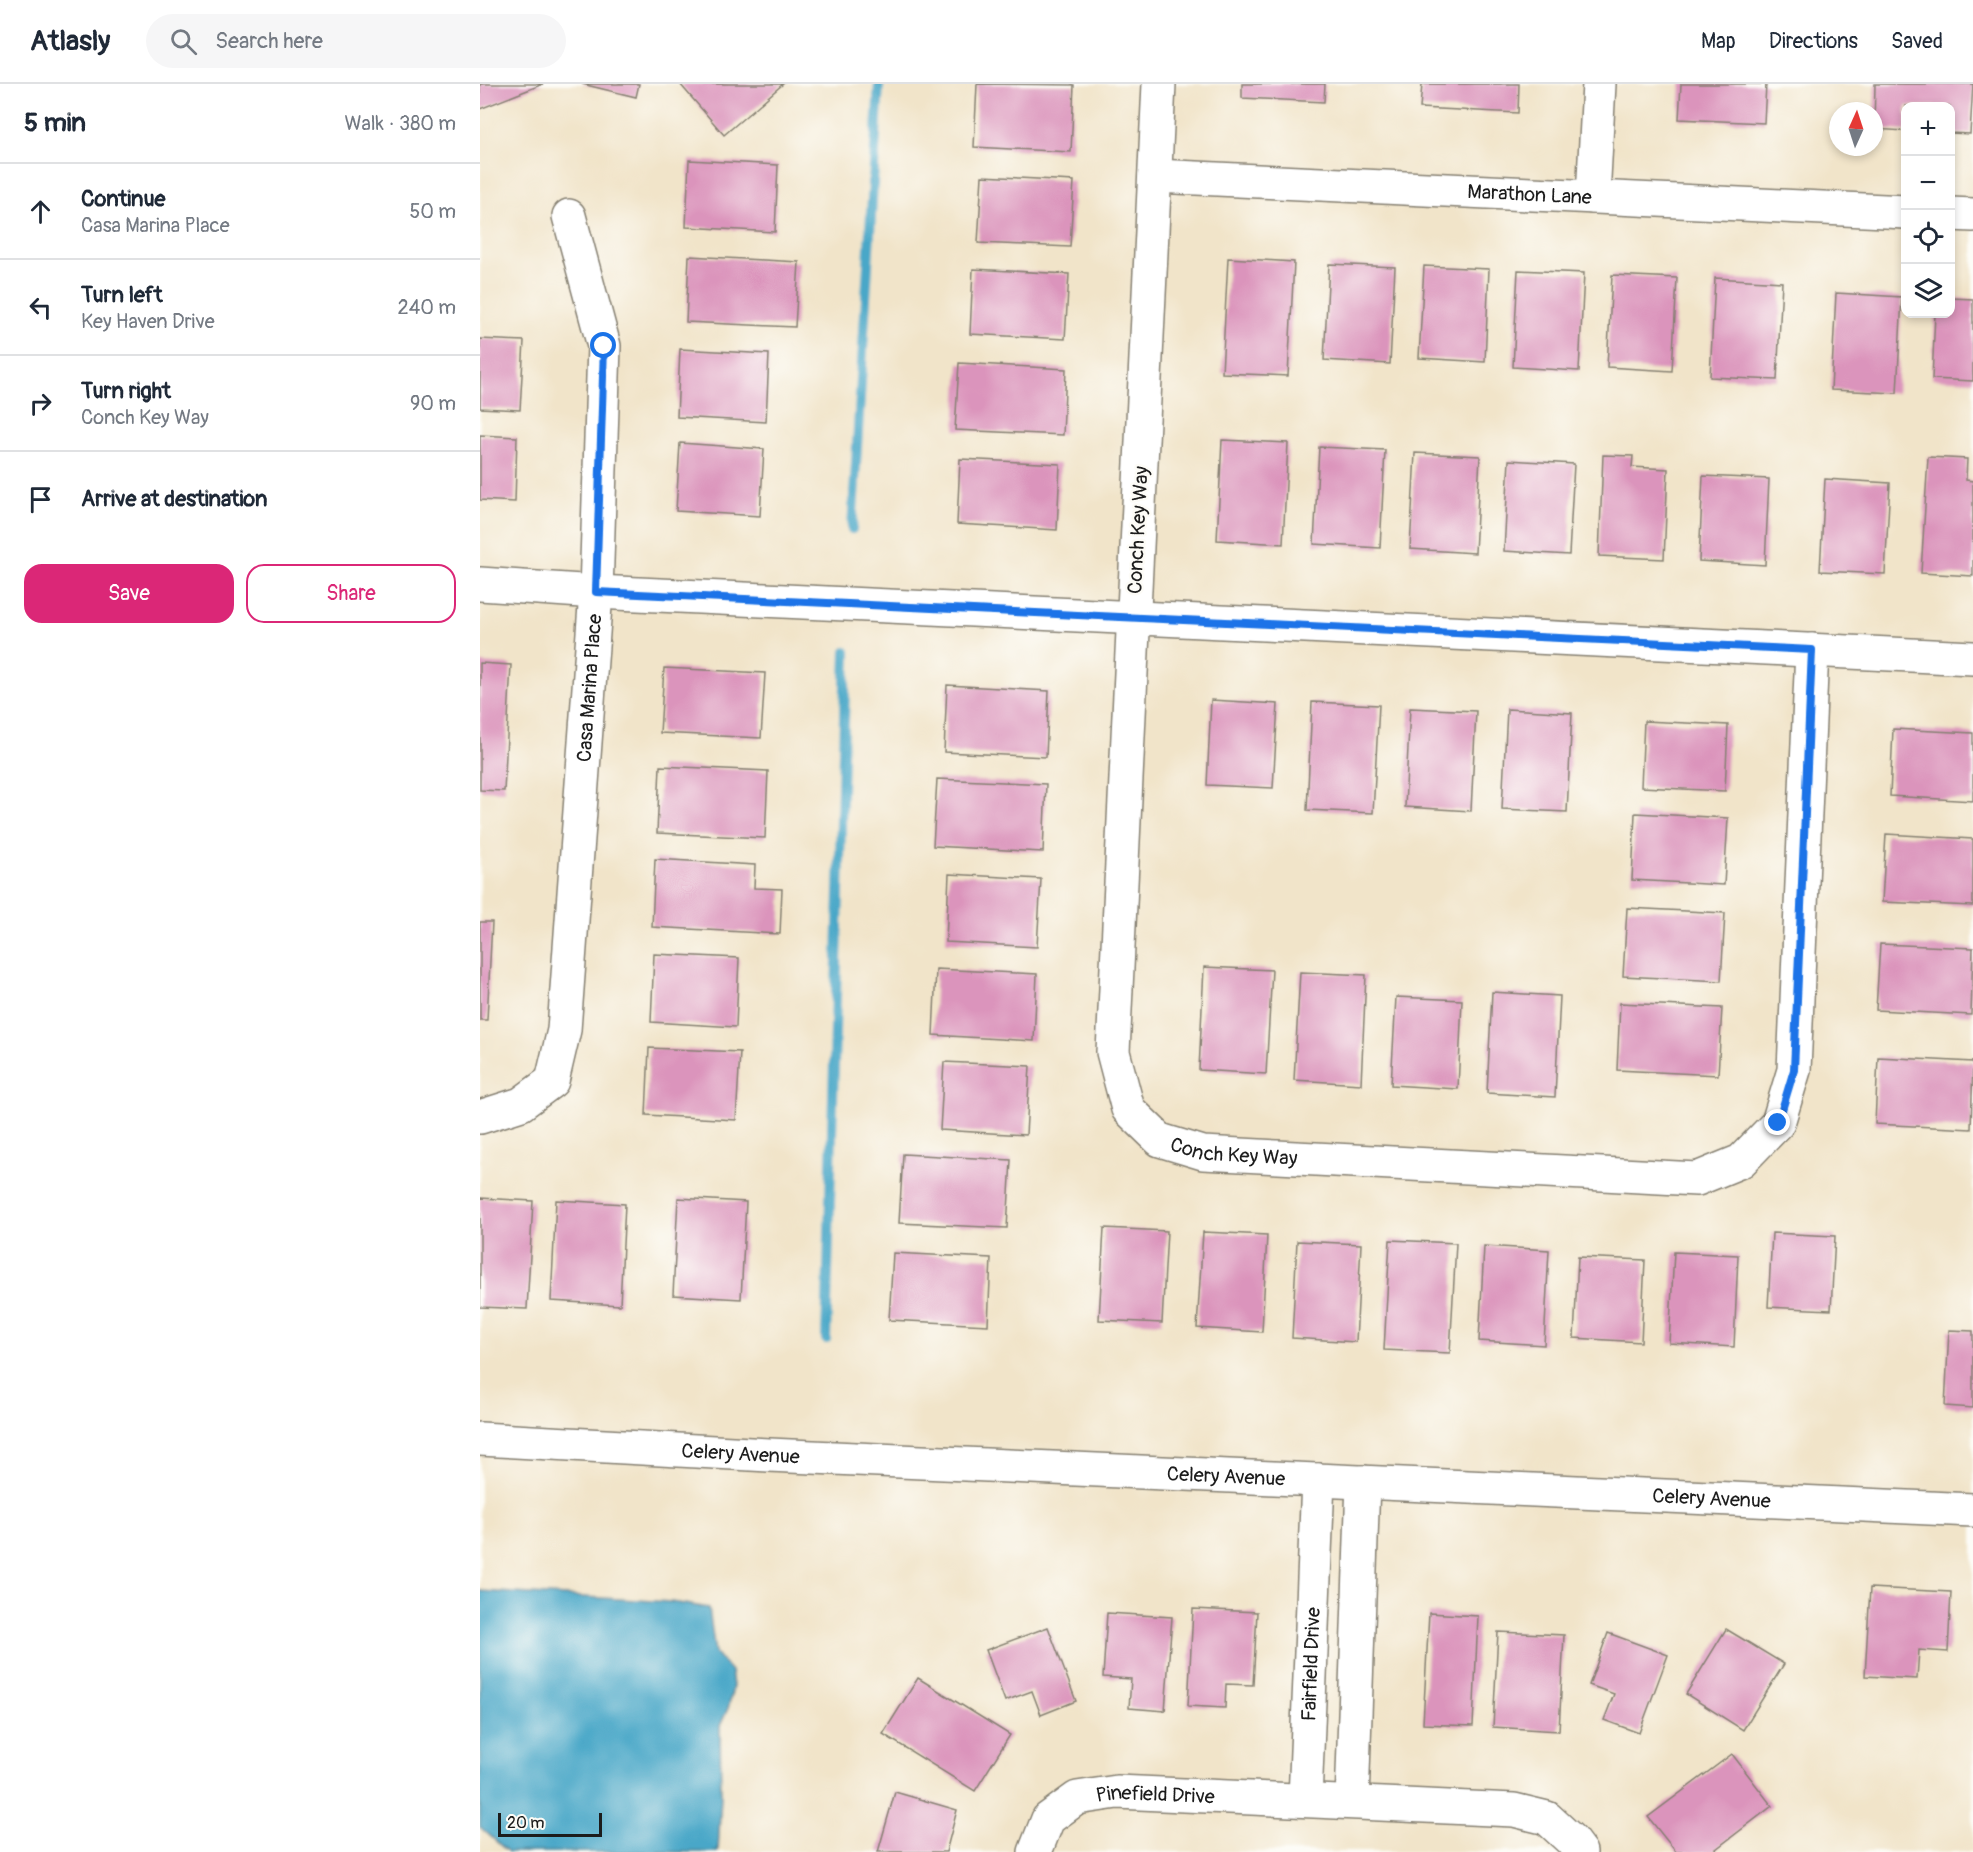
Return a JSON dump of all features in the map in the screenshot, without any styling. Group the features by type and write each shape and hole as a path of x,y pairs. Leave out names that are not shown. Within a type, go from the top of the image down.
{"street":[{"name":"Conch Key Way","path":"1160,84 1113,1052 1128,1109 1160,1140 1203,1153 1697,1179 1741,1161 1778,1123 1794,1070 1812,650"},
{"path":"1593,197 1599,84"},
{"name":"Marathon Lane","path":"1155,176 1901,212"},
{"path":"1955,214 1973,215"},
{"name":"Casa Marina Place","path":"480,1117 521,1104 552,1081 564,1030 596,592 604,346 569,216"},
{"path":"480,584 596,592 1973,658"},
{"name":"Celery Avenue","path":"480,1439 792,1456 1973,1510"},
{"name":"Fairfield Drive","path":"1305,1800 1318,1480"},
{"path":"1352,1802 1363,1482"},
{"name":"Pinefield Drive","path":"1035,1852 1048,1818 1077,1798 1117,1792 1305,1800"},
{"path":"1305,1800 1514,1810 1547,1818 1571,1840 1580,1852"}],"water":[{"path":"480,1591 672,1602 709,1608 715,1653 731,1671 733,1686 729,1706 720,1726 721,1796 718,1852 508,1852 480,1827"}],"building":[{"path":"480,84 543,84 480,109"},
{"path":"582,84 639,84 636,97"},
{"path":"680,84 783,84 724,135"},
{"path":"977,84 1074,85 1071,152 974,147"},
{"path":"1242,84 1325,84 1324,102 1242,98"},
{"path":"1422,84 1519,84 1518,113 1420,108"},
{"path":"1681,84 1766,84 1764,123 1679,119"},
{"path":"1875,84 1973,84 1970,134 1955,133 1955,102 1901,102 1901,131 1883,130 1883,102 1875,102"},
{"path":"689,160 778,165 775,232 686,227"},
{"path":"982,176 1074,181 1070,247 978,243"},
{"path":"689,256 799,262 795,327 686,322"},
{"path":"1228,258 1294,262 1288,376 1222,373"},
{"path":"1329,264 1395,267 1390,364 1324,360"},
{"path":"1424,266 1489,269 1485,362 1419,358"},
{"path":"973,269 1069,274 1065,339 970,334"},
{"path":"1518,270 1584,273 1579,371 1513,367"},
{"path":"1612,275 1677,278 1672,371 1607,367"},
{"path":"1715,278 1782,282 1777,380 1710,377"},
{"path":"1836,293 1901,297 1897,393 1831,390"},
{"path":"1955,298 1973,299 1973,381 1932,379 1935,318 1955,318"},
{"path":"480,339 524,341 520,410 480,408"},
{"path":"680,349 769,354 766,422 677,417"},
{"path":"959,363 1066,369 1063,435 955,430"},
{"path":"480,435 517,437 515,502 480,500"},
{"path":"1222,440 1288,443 1283,544 1217,540"},
{"path":"680,443 764,449 760,516 676,511"},
{"path":"1319,447 1385,450 1380,548 1314,544"},
{"path":"1415,453 1480,456 1475,553 1410,549"},
{"path":"1603,455 1633,456 1632,467 1668,469 1664,559 1599,556"},
{"path":"1928,457 1967,459 1966,480 1973,481 1973,576 1921,573"},
{"path":"960,459 1060,464 1057,530 957,524"},
{"path":"1509,460 1574,464 1569,555 1504,551"},
{"path":"1703,476 1769,479 1765,565 1699,561"},
{"path":"1825,479 1890,483 1885,574 1820,571"},
{"path":"480,663 511,665 504,791 480,790"},
{"path":"664,668 765,673 761,738 660,733"},
{"path":"947,685 1049,691 1046,757 944,752"},
{"path":"1211,700 1278,704 1273,788 1207,785"},
{"path":"1312,702 1379,705 1373,813 1307,810"},
{"path":"1410,708 1476,711 1471,811 1405,807"},
{"path":"1507,709 1572,713 1567,812 1502,809"},
{"path":"1644,721 1728,725 1725,791 1641,787"},
{"path":"1893,729 1973,733 1973,801 1890,796"},
{"path":"660,766 768,771 765,838 657,833"},
{"path":"937,779 1046,784 1043,852 933,846"},
{"path":"1635,813 1728,818 1724,885 1632,880"},
{"path":"1886,834 1973,839 1973,906 1882,902"},
{"path":"655,859 755,865 754,888 782,889 780,934 652,927"},
{"path":"949,874 1041,879 1037,947 946,942"},
{"path":"1627,908 1725,913 1721,981 1623,976"},
{"path":"480,922 492,922 487,1020 480,1020"},
{"path":"1880,944 1973,948 1971,1015 1876,1010"},
{"path":"654,954 739,958 736,1027 651,1022"},
{"path":"1204,967 1272,970 1266,1074 1199,1070"},
{"path":"936,969 1037,974 1034,1041 933,1035"},
{"path":"1300,972 1366,975 1361,1084 1294,1080"},
{"path":"1492,992 1560,996 1555,1097 1487,1093"},
{"path":"1396,997 1462,1000 1458,1089 1391,1085"},
{"path":"1620,1003 1722,1008 1718,1075 1617,1070"},
{"path":"649,1048 740,1052 736,1120 646,1115"},
{"path":"1878,1057 1973,1062 1971,1129 1875,1124"},
{"path":"944,1062 1030,1066 1026,1135 940,1130"},
{"path":"903,1154 1011,1160 1007,1228 899,1223"},
{"path":"480,1198 533,1201 527,1309 480,1307"},
{"path":"678,1198 746,1202 741,1299 673,1295"},
{"path":"556,1200 625,1204 620,1305 551,1301"},
{"path":"1104,1228 1167,1231 1162,1323 1099,1320"},
{"path":"1203,1232 1267,1235 1262,1332 1197,1328"},
{"path":"1772,1233 1835,1236 1831,1310 1768,1307"},
{"path":"1390,1240 1456,1243 1450,1353 1384,1350"},
{"path":"1297,1241 1361,1244 1356,1342 1292,1338"},
{"path":"1484,1246 1549,1250 1544,1345 1479,1341"},
{"path":"1674,1252 1738,1255 1734,1347 1669,1343"},
{"path":"893,1253 991,1258 988,1325 889,1320"},
{"path":"1578,1257 1645,1260 1641,1342 1574,1338"},
{"path":"1949,1330 1973,1331 1973,1408 1945,1406"},
{"path":"1870,1588 1951,1592 1948,1652 1919,1650 1917,1679 1865,1676"},
{"path":"1193,1609 1257,1612 1253,1685 1226,1684 1225,1708 1188,1706"},
{"path":"1107,1613 1172,1617 1165,1711 1129,1708 1131,1679 1103,1677"},
{"path":"1429,1613 1478,1616 1473,1726 1423,1724"},
{"path":"1048,1627 1076,1701 1041,1715 1032,1691 1005,1701 986,1650"},
{"path":"1726,1629 1784,1664 1743,1730 1686,1694"},
{"path":"1498,1632 1564,1635 1559,1731 1493,1727"},
{"path":"1608,1633 1668,1655 1639,1733 1604,1720 1614,1694 1589,1685"},
{"path":"918,1678 1010,1735 975,1791 883,1734"},
{"path":"1732,1754 1772,1806 1712,1852 1676,1852 1648,1817"},
{"path":"895,1792 957,1810 946,1852 878,1852"}],"waterway":[{"path":"852,529 879,84"},
{"path":"826,1339 846,652"}],"route":[{"path":"604,346 596,592 1812,650 1794,1070 1778,1123"}]}
